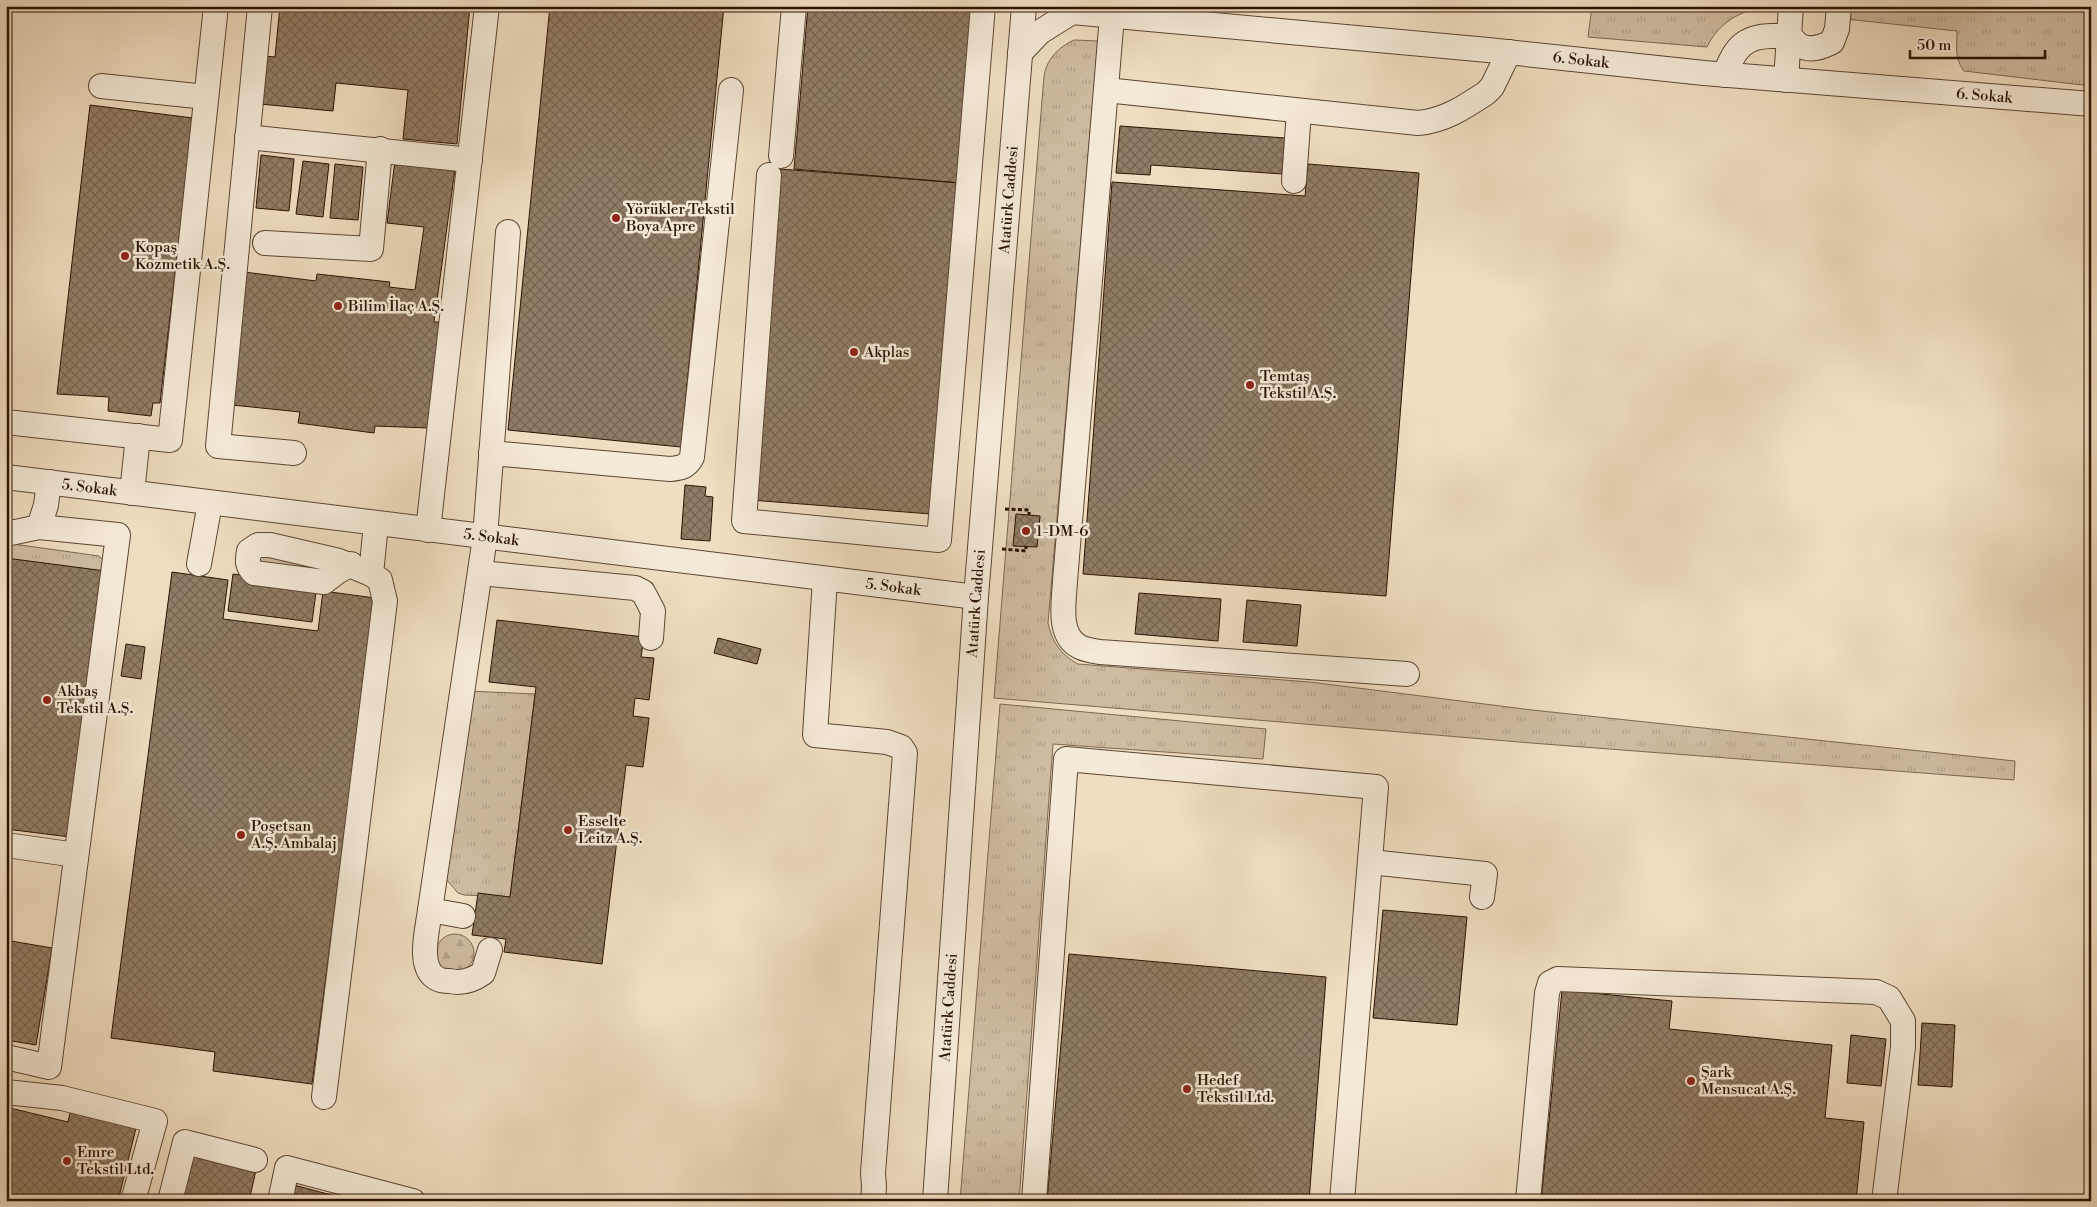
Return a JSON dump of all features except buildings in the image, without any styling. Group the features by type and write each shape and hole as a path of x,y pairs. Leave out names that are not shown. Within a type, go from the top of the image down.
{"street":[{"path":"6,422 170,440 216,6"},
{"path":"260,6 218,446 294,453"},
{"path":"428,530 487,6"},
{"path":"794,6 775,166 744,521 939,540 983,6"},
{"name":"Atatürk Caddesi","path":"935,1201 976,597 1024,6"},
{"path":"1786,80 1791,6"},
{"path":"1725,75 1735,51 1752,38 1766,36 1789,37 1801,46 1813,49 1832,42 1837,29 1839,6"},
{"path":"1020,53 1040,32 1068,9"},
{"name":"6. Sokak","path":"1068,9 1112,16 1509,52 1725,75 2091,104"},
{"path":"1112,16 1065,581 1063,611 1065,629 1069,637 1079,647 1100,652 1407,674"},
{"path":"1106,90 1418,123 1431,122 1445,117 1474,101 1492,88 1509,52"},
{"path":"101,86 206,97"},
{"path":"491,452 670,469 688,464 692,456 731,90"},
{"path":"1294,181 1299,111"},
{"path":"247,137 380,149 470,160"},
{"path":"265,243 371,249 380,149"},
{"path":"490,950 483,973 473,980 456,982 438,979 429,971 425,960 430,910 485,537 508,232"},
{"path":"132,493 138,436"},
{"name":"5. Sokak","path":"6,477 976,597"},
{"path":"39,527 46,505 49,482"},
{"path":"199,564 210,503"},
{"path":"324,1097 385,601 380,580 361,569 376,524"},
{"path":"6,534 39,527 118,535 49,1067 6,1057"},
{"path":"619,587 622,554"},
{"path":"480,573 634,588 643,592 653,611 650,638"},
{"path":"825,579 815,735 887,742 901,747 905,753 872,1174 874,1187 873,1201"},
{"path":"1034,1201 1066,759 1376,786 1342,1201"},
{"path":"6,845 76,855"},
{"path":"1370,862 1485,874 1482,897"},
{"path":"430,910 463,916"},
{"path":"1528,1201 1548,993 1550,983 1558,979 1876,992 1889,998 1903,1021 1903,1047 1884,1201"},
{"path":"6,1092 62,1098 155,1120 133,1201"},
{"path":"170,1201 185,1142 255,1160"},
{"path":"280,1201 287,1168 413,1201"}],"path":[{"path":"1005,509 1030,510 1029,515"},
{"path":"1002,549 1026,551 1026,546"}],"green space":[{"path":"1592,6 1783,6 1783,11 1762,9 1743,13 1728,21 1716,33 1707,47 1588,37"},
{"path":"1847,6 2091,6 2091,86 1964,71 1957,57 1957,31 1846,19"},
{"path":"1074,40 1098,41 1048,623 1055,642 1067,656 1078,664 1310,682 1532,710 2015,761 2014,780 1531,743 994,698 1044,76 1054,54"},
{"path":"6,543 99,556 103,560 104,572 6,559"},
{"path":"260,552 326,564 322,574 254,565"},
{"path":"468,691 535,694 510,897 464,895 458,893 445,878"},
{"path":"1000,704 1266,729 1263,759 1053,744 1019,1201 960,1201"},
{"path":"455,934 469,939 474,953 469,967 455,972 441,967 436,953 441,939"}],"place":[{"name":"Yörükler Tekstil Boya Apre","path":"616,218"},
{"name":"Kopaş Kozmetik A.Ş.","path":"125,256"},
{"name":"Bilim İlaç A.Ş.","path":"338,306"},
{"name":"Akplas","path":"854,352"},
{"name":"Temtaş Tekstil A.Ş.","path":"1250,385"},
{"name":"1-DM-6","path":"1026,531"},
{"name":"Akbaş Tekstil A.Ş.","path":"47,700"},
{"name":"Esselte Leitz A.Ş.","path":"568,830"},
{"name":"Poşetsan A.Ş. Ambalaj","path":"241,835"},
{"name":"Şark Mensucat A.Ş.","path":"1691,1081"},
{"name":"Hedef Tekstil Ltd.","path":"1187,1089"},
{"name":"Emre Tekstil Ltd.","path":"67,1161"}]}
